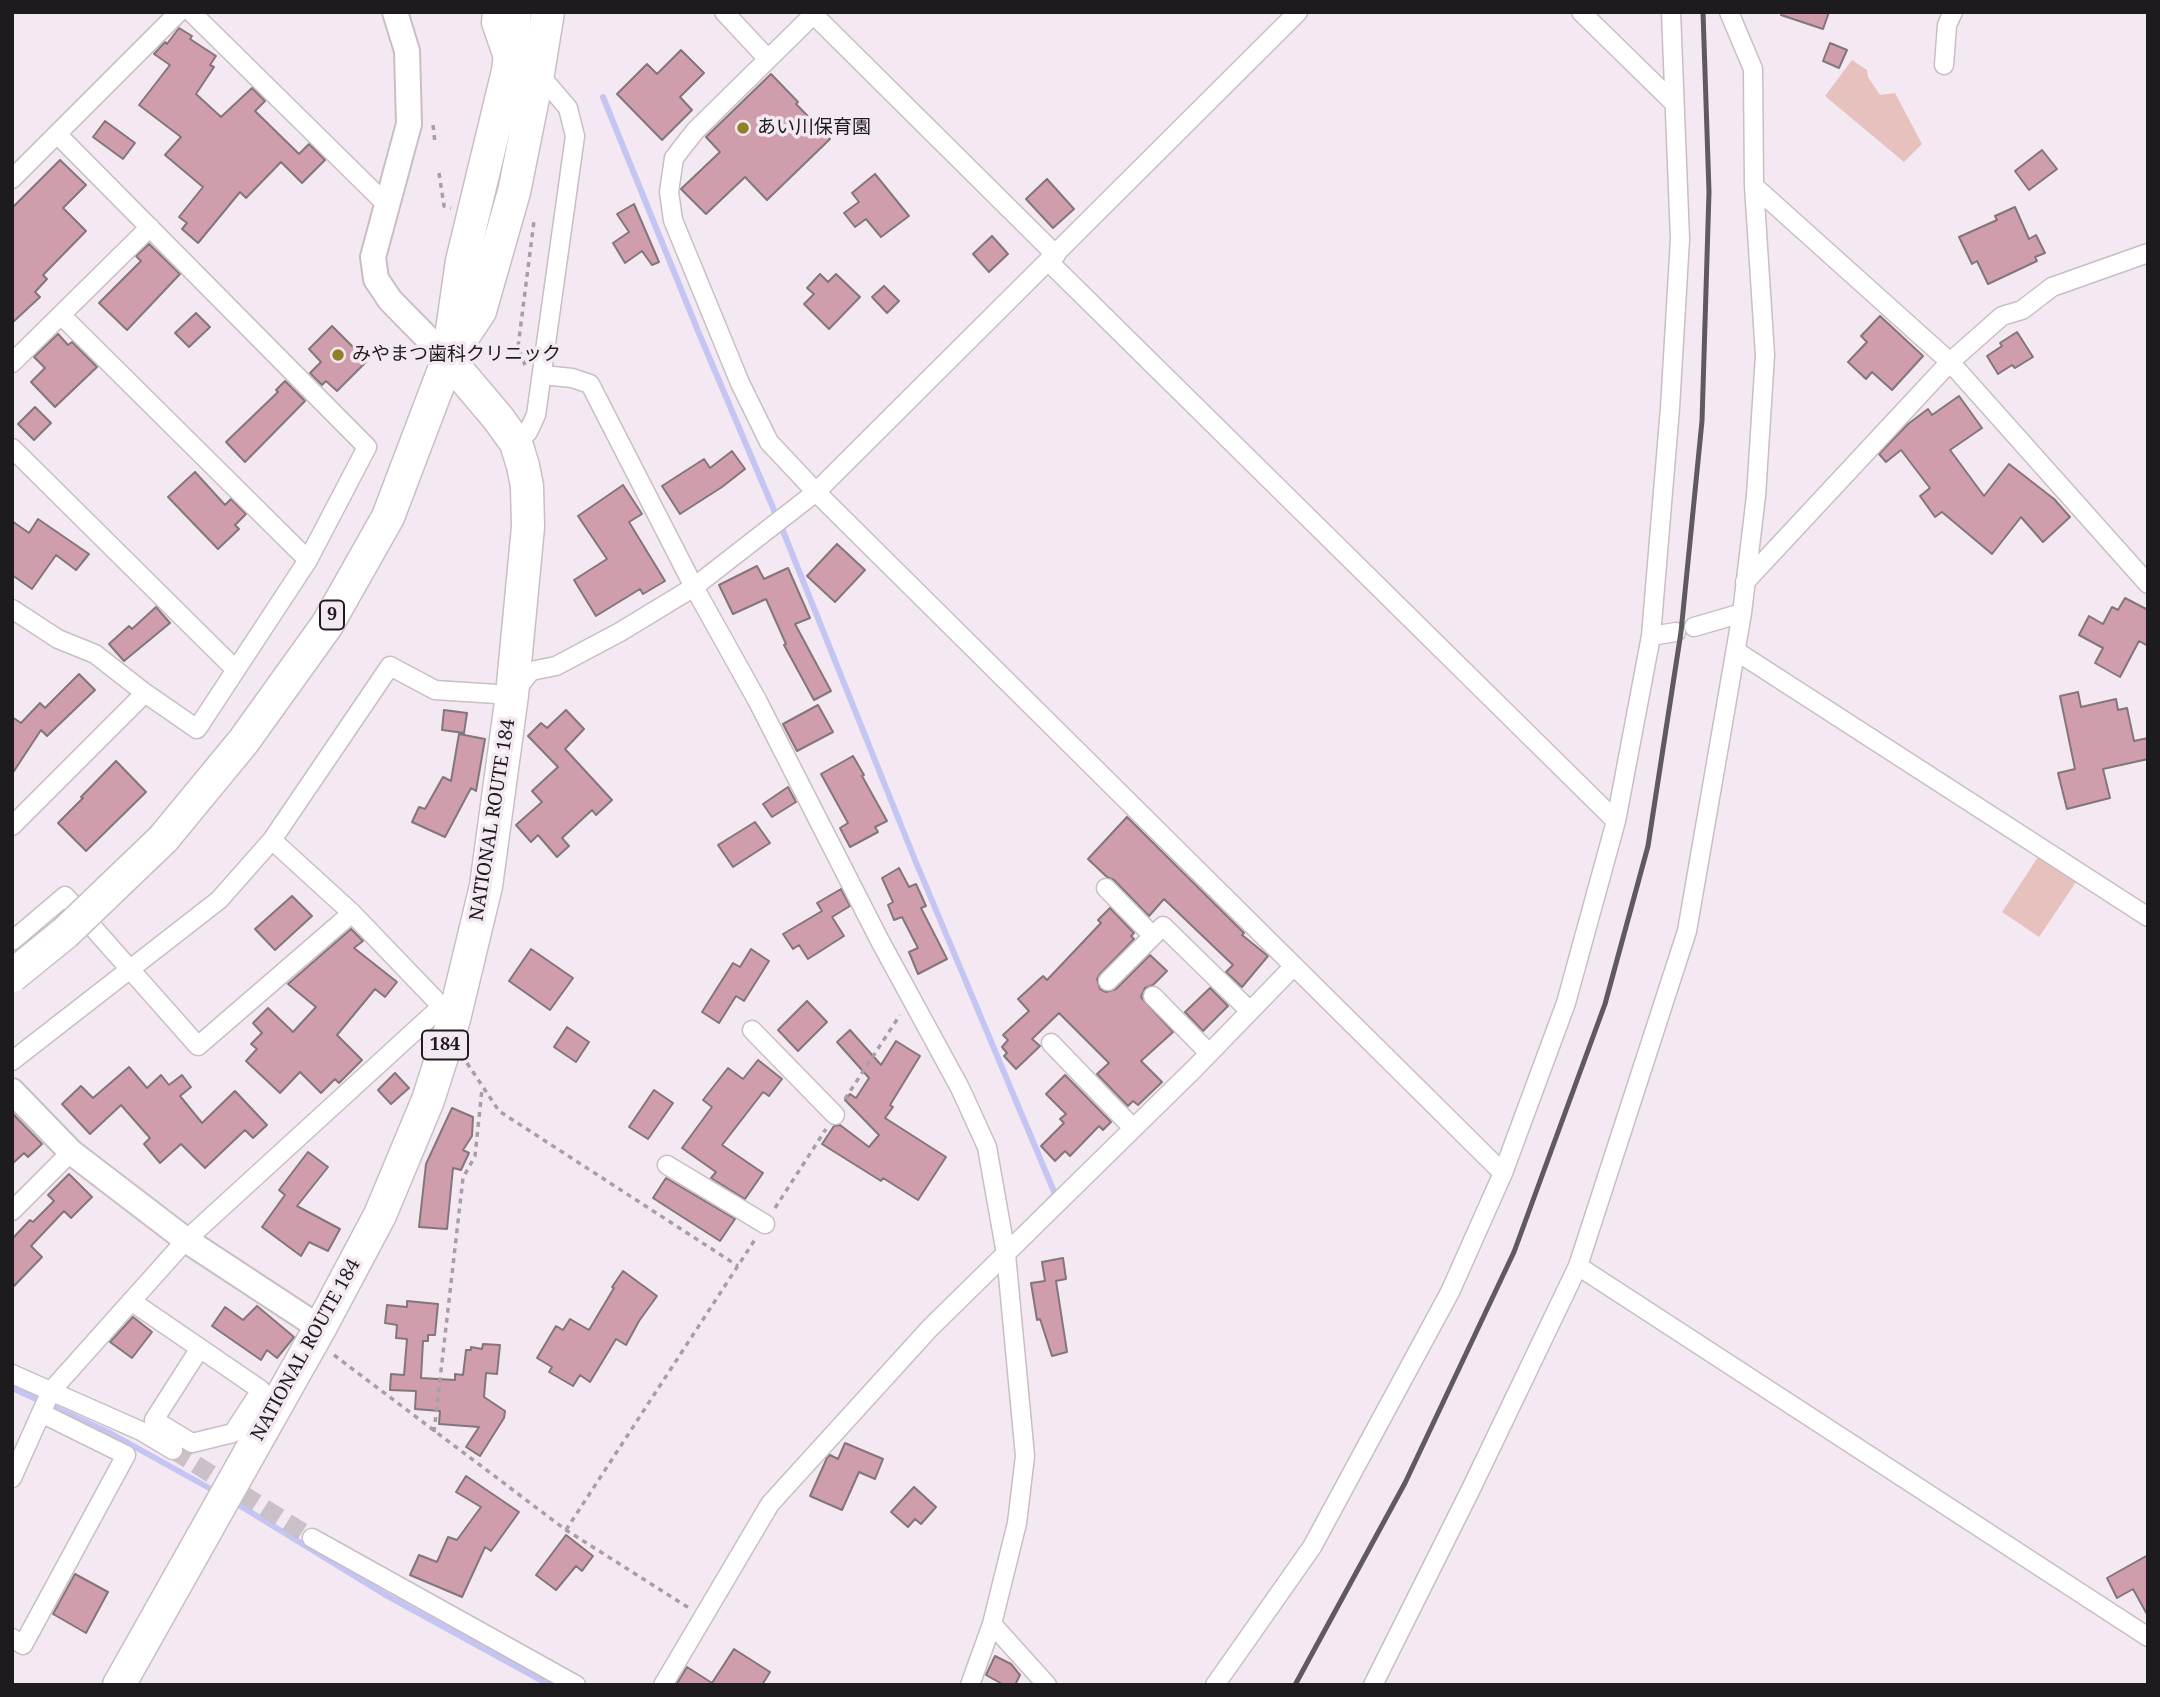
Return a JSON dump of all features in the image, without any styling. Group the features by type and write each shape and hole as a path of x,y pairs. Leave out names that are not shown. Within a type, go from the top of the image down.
{"highway":[{"name":"9","path":"12,976 65,933 163,839 243,741 327,625 388,517 448,359 480,311 513,192 523,72 515,12"},
{"name":"9","path":"523,72 552,20"},
{"name":"NATIONAL ROUTE 184","path":"119,1685 380,1216 428,1100 486,886 512,695 528,527 527,486 516,443 448,359"}],"street":[{"path":"12,178 179,12"},
{"path":"191,12 386,204"},
{"path":"396,12 407,51 409,124 373,257 376,279 390,300 448,359"},
{"path":"492,12 491,23 523,72 568,108 575,136 536,415 528,432 516,443"},
{"path":"724,12 768,59"},
{"path":"12,1061 219,900 272,841 390,666 435,690 512,695 531,671 556,666 620,632 694,587 816,492 1298,12"},
{"path":"1581,12 1673,102"},
{"path":"1215,1685 1312,1547 1450,1292 1503,1173 1566,1003 1616,821 1651,636 1670,408 1680,239 1671,12"},
{"path":"1373,1685 1578,1266 1687,931 1742,613 1756,496 1765,355 1754,186 1753,69 1729,12"},
{"path":"1944,65 1947,25 1953,12"},
{"path":"1503,1173 816,492 769,442 740,383 673,220 669,192 674,158 695,131 814,13 1052,258 1616,821"},
{"path":"12,609 58,639 95,654 197,729 308,560 367,447 57,134"},
{"path":"1754,186 1950,362 2148,584"},
{"path":"12,363 150,227"},
{"path":"1745,583 1950,362 2002,316 2022,310 2052,287 2148,253"},
{"path":"61,314 308,560"},
{"path":"543,375 572,378 590,384 694,587 757,700 960,1088 987,1147 1006,1254 1025,1456 1017,1523 992,1624 970,1685"},
{"path":"12,448 235,669"},
{"path":"1651,636 1742,613"},
{"path":"1736,651 2148,917"},
{"path":"12,826 145,693"},
{"path":"12,1478 51,1391 186,1240 448,1020 352,914 272,841"},
{"path":"1106,888 1153,936"},
{"path":"12,942 65,896 198,1045 352,914"},
{"path":"1108,981 1163,926 1250,1011"},
{"path":"663,1685 769,1504 930,1328 1294,966"},
{"path":"1153,996 1209,1053"},
{"path":"752,1030 835,1115"},
{"path":"1051,1043 1133,1128"},
{"path":"12,1091 71,1152 186,1240 320,1328"},
{"path":"12,1211 71,1152"},
{"path":"667,1165 765,1224"},
{"path":"1578,1266 2148,1637"},
{"path":"131,1301 200,1348 261,1390 233,1433 192,1443 154,1420 200,1348"},
{"path":"12,1374 141,1431 173,1450"},
{"path":"12,1639 23,1645 127,1455 41,1413"},
{"path":"312,1538 576,1685"},
{"path":"992,1624 1047,1685"}],"path":[{"path":"439,173 442,197"},
{"path":"534,221 518,347 524,364 543,375"},
{"path":"566,1530 911,998"},
{"path":"448,1020 483,1087 499,1111 738,1266"},
{"path":"434,1432 463,1178 475,1156 483,1087"},
{"path":"320,1328 332,1353 434,1432 566,1530 703,1617"}],"shaded area":[{"path":"1852,60 1867,70 1868,77 1880,95 1895,93 1922,144 1904,162 1825,96"},
{"path":"2038,857 2078,879 2039,937 2002,912"}],"building":[{"path":"1782,12 1829,12 1823,29 1781,15"},
{"path":"179,28 192,36 190,39 216,56 210,65 214,67 196,94 221,117 252,88 265,101 255,111 299,154 309,144 325,160 302,183 281,162 246,198 240,192 198,243 182,229 187,223 179,217 203,187 165,155 181,137 139,105 170,65 154,54 165,42 167,44"},
{"path":"1830,43 1847,50 1839,68 1823,61"},
{"path":"681,50 704,73 680,97 692,110 662,140 617,94 647,64 657,74"},
{"name":"あい川保育園","path":"771,74 830,139 767,200 745,177 706,214 681,189 720,152 706,137"},
{"path":"105,121 135,143 123,159 93,137"},
{"path":"2042,150 2057,169 2029,190 2015,171"},
{"path":"60,160 86,185 63,208 86,231 43,275 47,279 35,292 40,297 12,323 12,208"},
{"path":"875,174 909,216 881,237 866,219 855,227 844,213 859,202 852,193"},
{"path":"1047,179 1074,209 1053,228 1026,199"},
{"path":"634,204 659,262 652,265 642,251 625,263 613,243 629,232 617,214"},
{"path":"2015,207 2029,239 2036,235 2045,253 2035,257 2037,261 1988,284 1977,261 1972,264 1959,237 1997,220 1995,216"},
{"path":"992,236 1008,254 989,272 973,254"},
{"path":"149,244 180,274 127,330 99,303 141,261 136,256"},
{"path":"820,274 828,282 836,274 860,297 829,329 804,304 814,294 807,288"},
{"path":"884,286 899,301 887,313 872,297"},
{"path":"196,313 210,327 189,347 175,333"},
{"path":"1880,316 1923,356 1892,390 1872,372 1866,379 1848,362 1867,342 1861,336"},
{"name":"みやまつ歯科クリニック","path":"332,326 367,361 337,391 326,381 322,385 310,373 321,362 309,349"},
{"path":"2017,332 2033,357 1998,374 1987,356"},
{"path":"58,334 68,345 72,342 97,367 55,407 31,382 45,368 34,357"},
{"path":"285,381 305,401 245,462 226,442 278,392 276,390"},
{"path":"1959,396 1982,428 1950,450 1984,496 2009,464 2054,499 2070,517 2043,542 2021,517 1992,554 1942,512 1935,517 1920,496 1930,488 1901,450 1886,462 1879,454 1908,424 1928,409 1932,415"},
{"path":"35,407 51,423 34,440 18,424"},
{"path":"732,451 745,469 680,514 662,486 704,459 710,468"},
{"path":"195,472 225,505 231,499 246,514 235,525 239,529 218,549 168,497"},
{"path":"623,485 642,514 629,522 665,581 643,594 640,589 596,616 574,580 607,559 578,516"},
{"path":"38,519 89,554 76,570 56,555 32,589 12,575 12,521 29,533"},
{"path":"837,544 865,570 835,602 807,576"},
{"path":"757,566 764,579 788,568 810,618 795,624 831,691 814,700 784,645 786,644 766,599 733,614 719,585"},
{"path":"2125,598 2148,610 2148,646 2139,641 2120,677 2095,663 2103,648 2079,635 2089,616 2103,624 2112,607 2118,610"},
{"path":"156,607 170,623 124,661 109,644 129,626 132,629"},
{"path":"79,674 95,690 47,736 41,730 12,774 12,717 21,723 40,703 45,708"},
{"path":"2078,692 2081,707 2116,699 2118,710 2127,708 2134,741 2148,738 2148,759 2103,769 2110,798 2067,809 2058,773 2075,769 2060,696"},
{"path":"818,705 833,732 797,751 783,724"},
{"path":"444,710 467,713 464,733 442,730"},
{"path":"566,710 584,729 565,749 612,800 596,815 592,810 562,838 569,846 557,857 538,835 531,842 516,825 542,802 532,791 558,767 528,736 541,723 547,728"},
{"path":"459,734 485,739 476,791 471,788 445,837 412,822 419,807 425,809 443,777 451,781"},
{"path":"853,756 887,821 875,827 878,832 850,847 840,828 848,823 821,774"},
{"path":"116,761 146,792 86,851 58,823"},
{"path":"788,787 796,802 772,817 763,804"},
{"path":"1127,817 1244,933 1242,935 1268,956 1242,987 1226,972 1233,965 1164,899 1149,916 1114,880 1088,859"},
{"path":"755,822 770,843 733,867 718,845"},
{"path":"899,868 909,887 916,884 926,906 921,908 947,959 918,974 909,952 918,948 902,917 894,920 888,905 893,902 882,878"},
{"path":"841,889 850,906 832,917 844,936 808,959 799,945 793,949 783,934 822,911 817,903"},
{"path":"292,896 312,916 275,950 255,929"},
{"path":"1110,908 1134,933 1131,936 1134,939 1100,974 1097,979 1100,989 1106,992 1116,989 1150,955 1167,971 1153,985 1145,988 1141,997 1173,1032 1141,1061 1162,1082 1138,1105 1133,1101 1128,1106 1097,1074 1109,1063 1059,1013 1032,1039 1040,1046 1016,1069 1004,1056 1007,1053 1002,1047 1008,1040 1003,1035 1029,1011 1018,999 1043,976 1047,980 1101,923 1098,920"},
{"path":"351,929 363,941 354,948 397,982 385,997 375,989 337,1035 362,1060 339,1083 335,1079 321,1093 300,1072 280,1093 246,1061 257,1049 251,1044 262,1033 253,1023 268,1008 293,1032 316,1007 288,984"},
{"path":"531,949 573,978 550,1010 509,981"},
{"path":"751,949 769,961 744,1001 736,996 719,1023 702,1012 733,963 740,967"},
{"path":"1210,988 1228,1006 1203,1031 1185,1012"},
{"path":"807,1001 827,1022 798,1051 778,1030"},
{"path":"567,1027 589,1042 576,1062 554,1047"},
{"path":"850,1030 881,1065 896,1041 920,1056 885,1118 946,1157 918,1200 883,1178 881,1181 822,1144 834,1126 840,1125 869,1147 879,1135 845,1100 850,1094 856,1098 869,1078 837,1042"},
{"path":"758,1060 782,1079 769,1096 763,1092 722,1145 763,1173 745,1199 711,1178 716,1172 682,1148 712,1107 703,1100 728,1068 743,1079"},
{"path":"129,1067 147,1088 161,1075 169,1085 182,1075 191,1087 180,1096 202,1123 235,1091 267,1125 253,1138 245,1130 205,1168 181,1144 160,1163 144,1144 150,1138 121,1105 90,1134 62,1104 81,1086 93,1098"},
{"path":"395,1073 409,1088 391,1104 378,1090"},
{"path":"1065,1075 1111,1122 1103,1130 1099,1126 1070,1156 1065,1151 1055,1161 1041,1146 1064,1123 1060,1119 1066,1114 1046,1094"},
{"path":"654,1090 673,1103 648,1139 629,1127"},
{"path":"452,1108 473,1117 472,1136 463,1150 469,1153 461,1170 453,1168 447,1229 419,1227 426,1164"},
{"path":"12,1113 42,1144 28,1157 24,1153 12,1164"},
{"path":"308,1152 328,1167 297,1206 340,1229 328,1251 309,1242 301,1256 262,1227 285,1195 279,1190"},
{"path":"69,1174 92,1197 71,1218 64,1211 31,1246 42,1257 12,1288 12,1239 54,1201 48,1195"},
{"path":"666,1178 735,1219 720,1241 653,1198"},
{"path":"1063,1258 1066,1279 1056,1281 1067,1352 1052,1356 1040,1319 1037,1320 1031,1283 1045,1281 1042,1262"},
{"path":"623,1271 657,1296 626,1345 616,1339 590,1382 580,1375 573,1386 549,1372 552,1367 537,1358 556,1326 563,1330 570,1319 589,1330"},
{"path":"407,1301 438,1304 435,1335 428,1335 428,1341 423,1341 421,1378 455,1380 455,1374 463,1375 466,1350 471,1350 471,1347 482,1349 483,1344 500,1345 497,1374 486,1373 484,1397 505,1411 504,1418 480,1456 466,1447 479,1427 439,1424 440,1411 415,1409 416,1391 390,1390 391,1374 404,1375 407,1339 396,1338 397,1325 385,1323 387,1305 407,1307"},
{"path":"257,1306 294,1337 277,1358 267,1350 261,1360 212,1326 225,1307 243,1320"},
{"path":"133,1317 152,1332 132,1358 110,1342"},
{"path":"845,1443 883,1459 875,1479 859,1472 842,1510 810,1496 827,1458 830,1455 838,1459"},
{"path":"466,1476 519,1512 491,1551 485,1547 462,1597 410,1575 419,1555 437,1562 448,1537 457,1540 481,1507 456,1492"},
{"path":"914,1487 936,1507 921,1524 915,1519 908,1527 891,1512"},
{"path":"566,1535 593,1556 582,1571 576,1566 556,1590 536,1575"},
{"path":"2148,1555 2148,1616 2133,1589 2117,1598 2107,1578"},
{"path":"75,1574 108,1592 86,1633 53,1614"},
{"path":"734,1649 770,1672 762,1685 676,1685 687,1667 712,1683"},
{"path":"995,1656 1011,1664 1020,1675 1015,1685 1004,1685 986,1675"}],"waterway":[{"path":"603,97 785,536 915,860 1055,1194 1050,1199"},
{"path":"12,1388 110,1433 218,1493"},
{"path":"234,1502 384,1594 550,1685"}],"tunnel":[{"path":"173,1450 312,1538"}],"railway":[{"path":"1295,1685 1405,1483 1514,1252 1605,1004 1648,846 1681,632 1702,421 1709,192 1703,12"}],"place":[{"name":"あい川保育園","path":"743,128"},
{"name":"みやまつ歯科クリニック","path":"338,355"}]}
